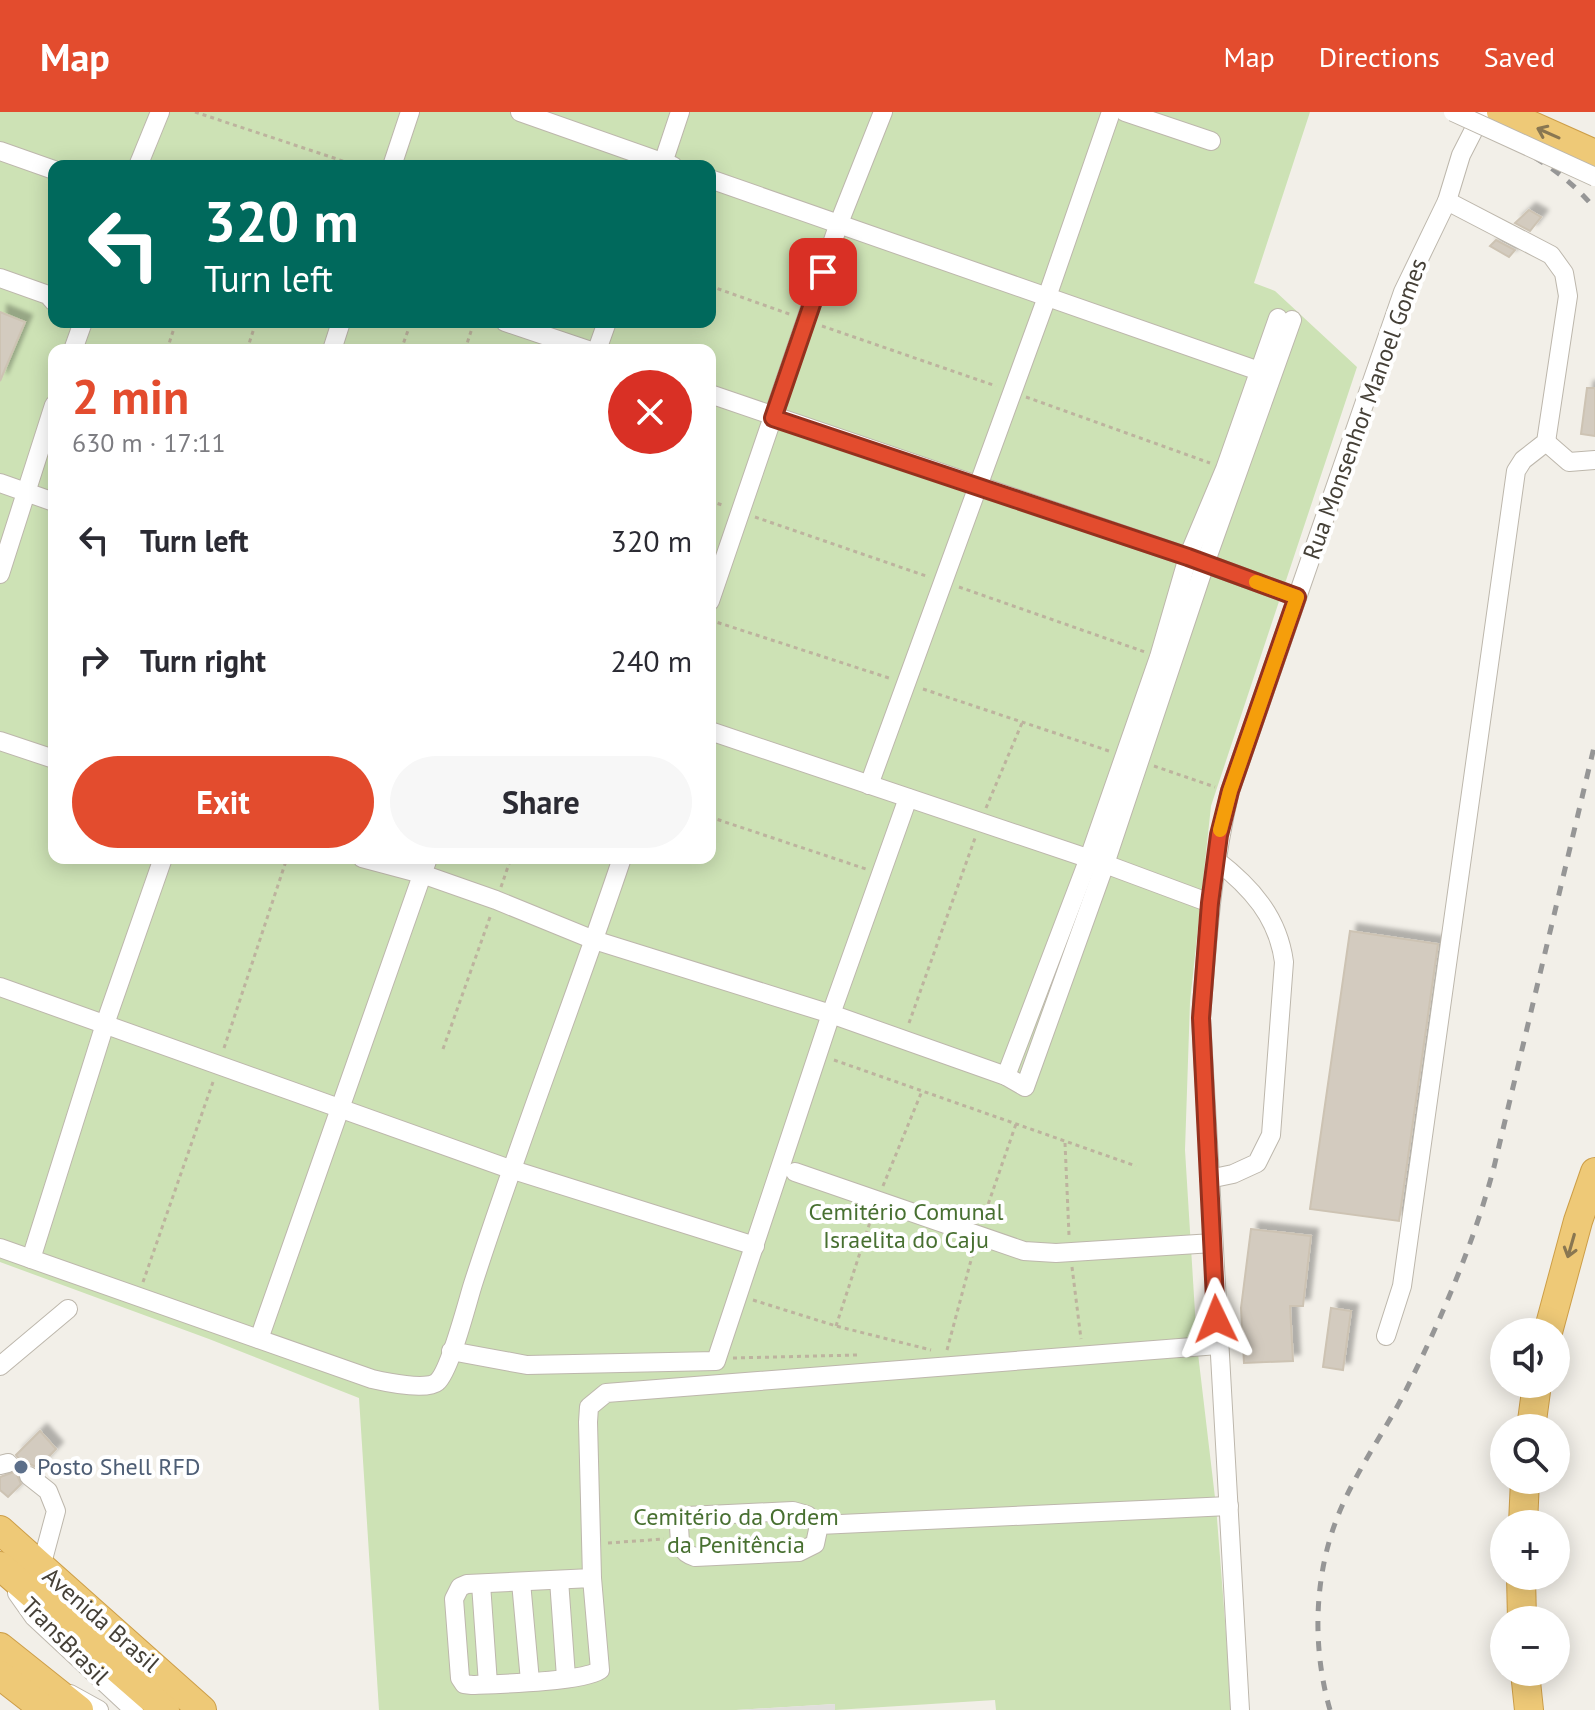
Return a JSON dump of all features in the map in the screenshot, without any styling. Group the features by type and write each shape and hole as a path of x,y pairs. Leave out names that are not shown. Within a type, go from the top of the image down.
{"highway":[{"path":"1483,114 1595,154"},
{"path":"1552,1318 1595,1172"},
{"name":"Avenida Brasil","path":"0,1530 202,1710"},
{"name":"Avenida Brasil","path":"0,1568 165,1710"},
{"path":"0,1647 13,1672 45,1710"},
{"path":"13,1672 79,1710"},
{"path":"1526,1686 1529,1710"}],"street":[{"path":"140,160 160,112"},
{"path":"394,160 410,112"},
{"path":"520,112 652,160"},
{"path":"667,160 680,112"},
{"path":"716,584 839,223 883,112"},
{"path":"869,785 1111,112"},
{"path":"1125,112 1211,141"},
{"path":"1453,112 1595,177"},
{"name":"Rua Monsenhor Manoel Gomes","path":"1240,1710 1201,1018 1216,860 1230,791 1403,292 1447,201 1461,155 1483,114"},
{"path":"0,151 48,168"},
{"path":"716,181 1259,371"},
{"path":"1386,1336 1404,1271 1516,471 1523,460 1546,442 1567,309 1568,284 1558,262 1542,249 1447,201"},
{"path":"0,278 48,295"},
{"path":"259,1339 425,866 496,900 594,940 831,1014 1006,1076 1097,861 1132,759 1159,657 1196,560 1285,319 1259,371 1196,560"},
{"path":"523,328 570,344"},
{"path":"716,396 1297,597"},
{"path":"0,574 48,424"},
{"path":"1546,442 1569,462 1595,460"},
{"path":"0,483 48,500"},
{"path":"716,733 1097,861 1210,903"},
{"path":"0,741 48,757"},
{"path":"451,1351 527,1365 716,1361 831,1014 908,798"},
{"path":"1209,1179 1233,1174 1257,1163 1271,1135 1284,962 1279,934 1257,897 1243,881 1216,860"},
{"path":"31,1259 105,1024 161,864"},
{"path":"0,1248 372,1379 410,1385 437,1382 451,1351 510,1169 620,864"},
{"path":"0,987 510,1169 755,1246"},
{"path":"795,1172 1024,1251 1070,1253 1213,1243"},
{"path":"0,1366 68,1309"},
{"path":"592,1578 460,1587 455,1592 455,1613 460,1678 464,1684 530,1681 594,1674 600,1670 592,1578 589,1407 606,1393 1218,1345"},
{"path":"29,1476 48,1491 56,1511 41,1567"},
{"path":"819,1525 815,1544 799,1552 695,1557 682,1551 680,1538 680,1521 687,1516 793,1511 807,1515 819,1525 1229,1506"},
{"name":"TransBrasil","path":"0,1568 34,1617 134,1710"},
{"path":"559,1580 566,1677"},
{"path":"521,1582 530,1681"},
{"path":"481,1584 488,1684"},
{"name":"TransBrasil","path":"13,1672 99,1710"}],"path":[{"path":"195,112 340,160"},
{"path":"716,288 1225,469"},
{"path":"716,622 1230,791"},
{"path":"903,1042 980,822 1022,722"},
{"path":"716,819 880,874"},
{"path":"443,1049 509,864"},
{"path":"834,1060 1136,1166"},
{"path":"836,1326 878,1199 922,1091"},
{"path":"946,1353 977,1235 1016,1124"},
{"path":"1065,1141 1070,1253 1082,1346"},
{"path":"752,1300 836,1326 932,1350"},
{"path":"592,1545 680,1538"}],"green space":[{"path":"0,112 1310,112 1254,283 1275,291 1357,367 1211,806 1190,1002 1185,1150 1197,1345 1216,1506 1232,1710 996,1710 995,1700 835,1710 835,1704 736,1710 379,1710 359,1398 0,1262 0,379 25,323 0,312"}],"shaded area":[{"path":"835,1704 835,1710 736,1710"}],"building":[{"path":"1529,210 1541,217 1530,231 1515,223"},
{"path":"1496,240 1515,250 1509,257 1490,246"},
{"path":"0,312 25,322 0,381"},
{"path":"1587,388 1595,388 1595,436 1581,434"},
{"path":"1350,931 1438,944 1399,1221 1310,1209"},
{"path":"1251,1229 1311,1236 1303,1306 1290,1306 1293,1361 1244,1363 1241,1308"},
{"path":"1331,1308 1351,1311 1343,1370 1323,1367"},
{"name":"Posto Shell RFD","path":"40,1431 56,1449 38,1468 30,1464 20,1468 17,1475 21,1484 8,1497 0,1490 0,1477 17,1471 20,1461 16,1455"}],"railway":[{"path":"1446,112 1545,164 1580,192 1595,209"},
{"path":"1330,1710 1318,1633 1318,1607 1326,1555 1342,1506 1433,1334 1477,1224 1494,1167 1595,743"}],"slow traffic":[{"path":"1220,830 1230,791 1297,597 1256,582"}],"place":[{"name":"Posto Shell RFD","path":"21,1467"}],"route":[{"path":"823,272 773,418 1188,557 1297,597 1230,791 1219,835 1210,903 1201,1018 1216,1319"}],"park label":[{"name":"Cemitério Comunal Israelita do Caju","path":"906,1226"},
{"name":"Cemitério da Ordem da Penitência","path":"736,1531"}]}
